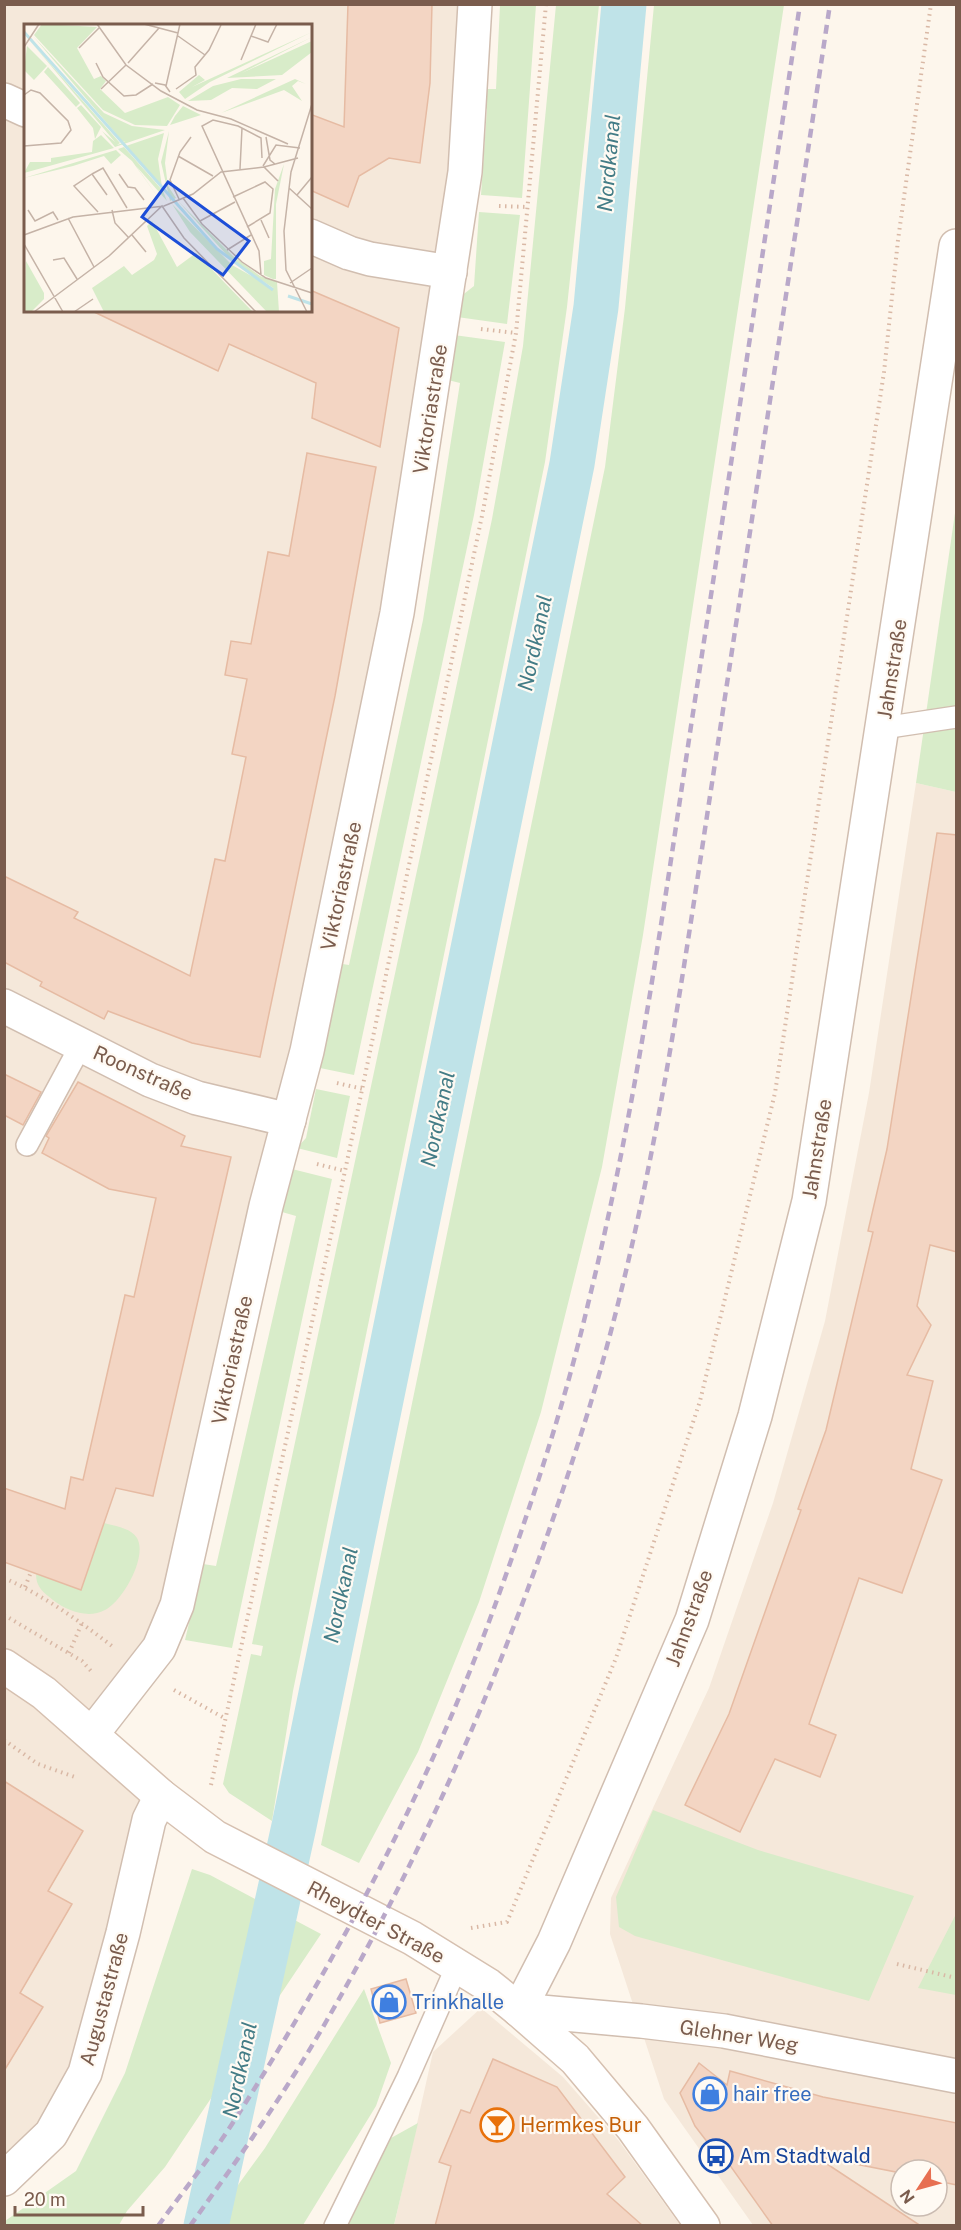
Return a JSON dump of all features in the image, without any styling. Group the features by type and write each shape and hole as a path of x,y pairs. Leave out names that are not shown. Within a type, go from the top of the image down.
{"street":[{"name":"Viktoriastraße","path":"92,1734 159,1648 177,1605 266,1206 307,1051 396,613 465,172 475,4"},
{"path":"4,100 24,109"},
{"path":"312,237 349,253 370,259 450,272"},
{"name":"Jahnstraße","path":"519,2010 554,1942 692,1620 755,1416 809,1201 957,246"},
{"name":"Roonstraße","path":"4,1006 150,1080 197,1098 289,1120"},
{"name":"Rheydter Straße","path":"4,1666 44,1693 161,1796 215,1837 412,1938 457,1965 519,2010 575,2059 633,2128 703,2226"},
{"name":"Augustastraße","path":"4,2179 51,2134 85,2073 123,1933 149,1820 161,1796"},
{"name":"Glehner Weg","path":"519,2010 724,2031 957,2076"}],"lane":[{"path":"883,728 957,717"},
{"path":"27,1145 81,1045"},
{"path":"335,2226 408,2077 457,1965"}],"path":[{"path":"212,1796 210,1779 228,1707 345,1170 487,489 516,333 546,4"},
{"path":"469,1928 507,1922 616,1658 700,1401 769,1116 881,395 898,240 931,4"},
{"path":"25,1587 31,1572"},
{"path":"4,1615 82,1661 95,1675"},
{"path":"68,1653 82,1623"},
{"path":"4,1740 38,1764 83,1780"},
{"path":"897,1964 957,1978"}],"shaded area":[{"path":"5,5 464,5 451,205 429,366 295,1052 163,1628 88,1734 152,1793 82,2071 5,2173"},
{"path":"916,783 956,792 956,2225 753,2225 664,2099 610,1934 611,1898 709,1688 773,1503 825,1321 869,1093"},
{"path":"481,2008 563,2077 619,2141 680,2225 394,2226 433,2052"}],"green space":[{"path":"500,5 536,5 522,198 481,195 487,109 481,103 482,89 496,89"},
{"path":"556,5 599,5 567,307 545,462 293,1691 272,1821 229,1793 223,1784 251,1654 261,1656 263,1646 252,1644 492,519 523,346"},
{"path":"654,5 784,5 643,935 602,1167 541,1412 479,1602 418,1752 359,1863 321,1845 605,467 625,308"},
{"path":"479,212 520,215 507,324 457,317 460,297 474,286"},
{"path":"454,335 505,342 474,515 354,1075 320,1068 338,983 333,974 336,963 349,965 423,620 460,383 448,380"},
{"path":"956,506 956,792 916,783"},
{"path":"316,1089 350,1096 337,1158 297,1148 306,1138"},
{"path":"292,1169 332,1179 232,1648 185,1640 203,1564 216,1566 296,1216 282,1212"},
{"path":"104,1523 127,1530 137,1538 139,1556 132,1578 119,1598 105,1610 85,1614 71,1610 43,1592 37,1582 36,1574 81,1590"},
{"path":"653,1810 758,1850 914,1896 869,2001 635,1936 619,1927 616,1897"},
{"path":"192,1869 210,1875 321,1934 165,2167 127,2211 119,2225 5,2225 5,2221 76,2171 125,2073"},
{"path":"956,1914 956,1995 918,1988"},
{"path":"364,1989 391,2063 376,2106 303,2225 224,2225 230,2196 265,2148"},
{"path":"418,2123 394,2225 346,2226 391,2138"}],"building":[{"path":"348,4 432,4 430,83 420,163 389,158 359,176 348,207 312,191 312,115 344,127"},
{"path":"312,291 399,328 380,447 312,418 316,383 229,344 218,371 94,312 312,312"},
{"path":"307,453 376,467 335,696 260,1057 192,1043 108,1011 104,1019 40,986 42,982 4,962 4,876 78,912 74,918 190,976 215,859 225,861 246,757 232,754 247,679 225,675 231,641 251,644 268,552 289,556"},
{"path":"937,833 957,835 957,1252 930,1245 917,1306 931,1325 907,1375 933,1381 911,1469 942,1480 902,1593 859,1578 809,1724 836,1735 820,1777 775,1759 740,1832 685,1805 729,1714 801,1510 798,1509 826,1430 873,1232 868,1231 887,1149"},
{"path":"4,1074 41,1092 23,1125 4,1115"},
{"path":"78,1082 185,1136 181,1146 231,1157 153,1496 116,1488 81,1590 4,1562 4,1488 65,1509 71,1477 83,1480 125,1295 134,1297 156,1198 109,1189 42,1153 49,1138 46,1136"},
{"path":"4,1781 83,1831 48,1891 72,1904 20,1993 43,2007 4,2071"},
{"name":"Trinkhalle","path":"406,1979 416,2013 380,2023 371,1989"},
{"path":"493,2059 557,2087 625,2177 607,2194 643,2226 435,2226 451,2166 439,2162 461,2110 470,2113"},
{"path":"699,2063 727,2085 730,2071 823,2097 957,2123 957,2185 949,2183 949,2158 889,2158 889,2171 815,2156 889,2205 889,2218 909,2218 921,2226 773,2226 712,2140 708,2143 695,2126 680,2093"}],"waterway":[{"name":"Nordkanal","path":"206,2226 294,1826 572,464 596,307 624,4"}],"railway":[{"path":"158,2226 225,2134 272,2060 344,1935 410,1807 468,1675 494,1608 533,1495 579,1343 605,1233 634,1089 800,4"},
{"path":"190,2226 261,2125 327,2020 403,1878 438,1805 502,1657 531,1581 583,1428 606,1349 644,1189 674,1027 830,4"}],"place":[{"name":"Trinkhalle","path":"389,2002"},
{"name":"hair free","path":"710,2094"},
{"name":"Hermkes Bur","path":"497,2125"},
{"name":"Am Stadtwald","path":"716,2156"}]}
